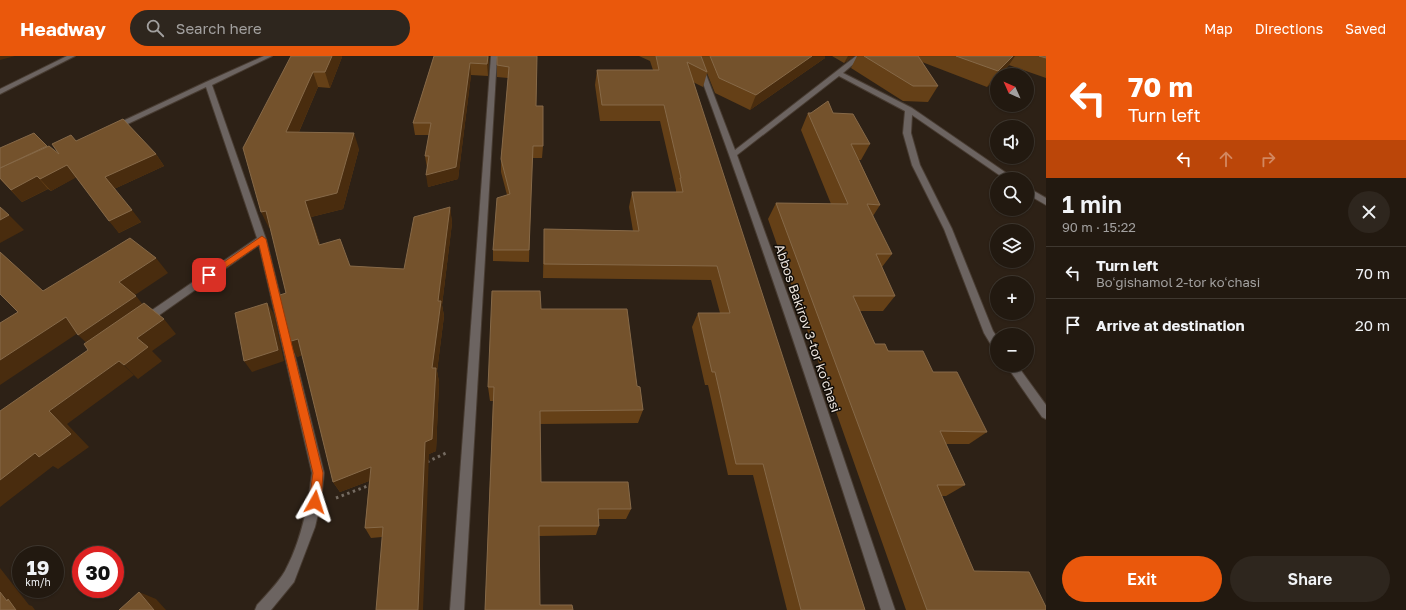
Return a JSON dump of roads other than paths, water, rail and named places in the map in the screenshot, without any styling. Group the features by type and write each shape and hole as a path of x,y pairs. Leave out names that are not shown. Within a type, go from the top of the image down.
{"street":[{"path":"0,92 72,56"},
{"path":"110,129 269,56"},
{"path":"457,610 494,56"},
{"name":"Abbos Bakirov 3-tor koʻchasi","path":"696,56 734,154 837,452 888,610"},
{"path":"734,154 860,56"},
{"path":"838,73 909,110 1001,172"},
{"path":"208,83 262,239 318,473 309,527 290,577 262,610"},
{"path":"909,110 907,133 916,165 948,229 990,334"},
{"path":"1034,194 1046,202"},
{"path":"137,325 262,239"},
{"path":"1016,372 1046,414"}]}
